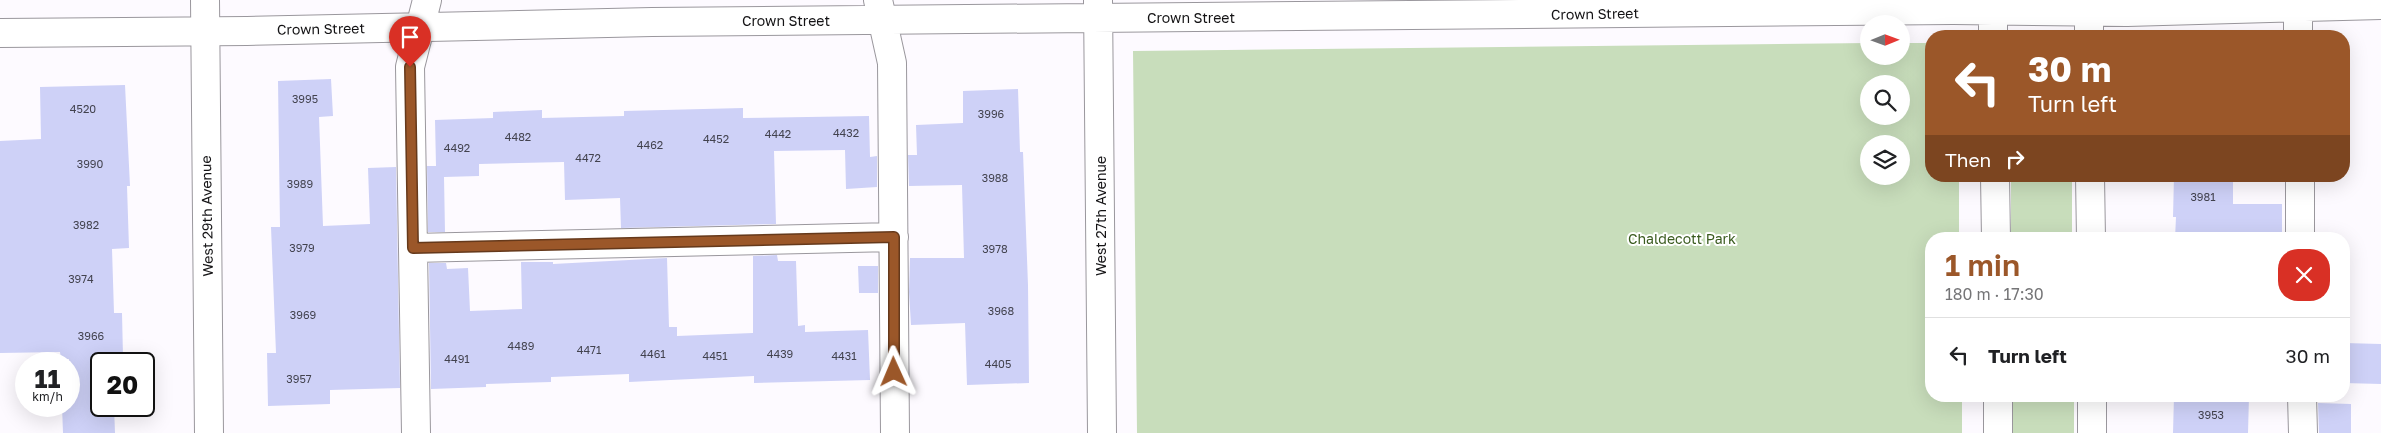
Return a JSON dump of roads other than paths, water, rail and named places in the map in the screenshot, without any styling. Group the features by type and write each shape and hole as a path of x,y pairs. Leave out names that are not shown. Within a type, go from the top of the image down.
{"street":[{"name":"West 29th Avenue","path":"204,0 209,433"},
{"path":"416,433 410,67 427,0"},
{"name":"Crown Street","path":"0,33 420,27 651,11 1098,9 1326,9 2089,24 2381,5"},
{"name":"West 27th Avenue","path":"1098,9 1102,433"},
{"path":"2298,9 2298,30"},
{"path":"880,10 892,62 895,433"},
{"path":"1995,182 1996,232"},
{"path":"2090,182 2091,232"},
{"path":"2300,182 2300,232"},
{"path":"413,248 894,237"},
{"path":"1998,402 1998,433"},
{"path":"2092,402 2092,433"},
{"path":"2302,402 2302,433"}],"park label":[{"name":"Chaldecott Park","path":"1682,239"}]}
